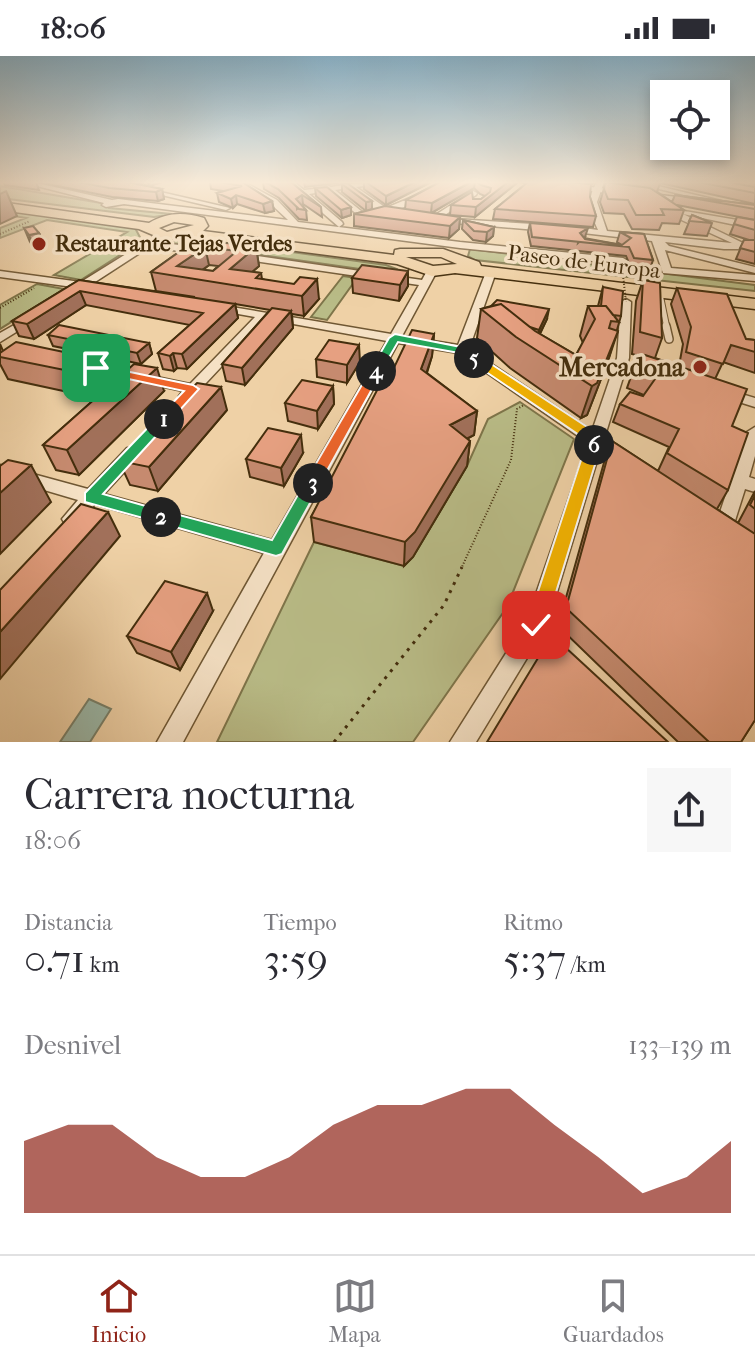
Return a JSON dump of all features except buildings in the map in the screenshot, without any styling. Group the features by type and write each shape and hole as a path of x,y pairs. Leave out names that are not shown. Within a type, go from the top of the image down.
{"main road":[{"path":"60,214 156,232 199,224"},
{"path":"80,214 148,221 177,216 199,224 211,234 422,257 454,254"},
{"path":"156,232 177,216"},
{"path":"422,257 428,277 454,254"},
{"name":"Paseo de Europa","path":"454,254 491,272 755,304"},
{"name":"Paseo de Europa","path":"454,254 628,293 755,297"}],"street":[{"path":"171,214 177,216"},
{"path":"199,224 231,214"},
{"path":"286,214 297,225"},
{"path":"320,214 329,227"},
{"path":"359,214 363,217"},
{"path":"311,216 329,227 377,214"},
{"path":"401,214 409,215"},
{"path":"433,219 443,214"},
{"path":"596,214 610,234 622,266"},
{"path":"674,214 748,247"},
{"path":"692,214 755,226"},
{"path":"454,254 488,215"},
{"path":"228,216 329,227 454,254 555,256 574,253 622,266"},
{"path":"421,217 610,234 660,243 755,270"},
{"path":"677,241 687,222"},
{"path":"582,230 592,260"},
{"path":"60,300 148,244 156,232"},
{"path":"551,241 555,256"},
{"path":"660,243 677,241 748,247"},
{"path":"660,243 667,271 755,278"},
{"path":"148,244 213,253"},
{"path":"726,263 748,247"},
{"path":"169,742 428,277 229,255"},
{"path":"462,350 491,272"},
{"path":"0,274 97,287"},
{"path":"462,742 536,625 596,439 630,361 628,293"},
{"path":"200,305 462,350 638,470"},
{"path":"0,338 36,315"},
{"path":"172,411 263,316"},
{"path":"0,347 15,351"},
{"path":"74,363 193,389"},
{"path":"711,388 755,403"},
{"path":"723,527 747,483 755,432"},
{"path":"61,531 142,443"},
{"path":"0,471 276,549"},
{"path":"536,625 558,646"}],"lane":[{"path":"660,294 669,339"}],"path":[{"path":"0,234 45,214"},
{"path":"622,266 628,293"},
{"path":"622,266 630,271 628,293"},
{"path":"0,308 38,286"},
{"path":"334,742 444,605 511,460 517,409 536,399"}],"green space":[{"path":"1,214 31,214 135,228 142,241 81,280 54,275 127,232 47,220 0,238 0,228 26,218"},
{"path":"130,214 172,214 154,217"},
{"path":"197,239 386,265 397,269 402,275 170,242"},
{"path":"470,249 755,285 755,291 475,260 468,256"},
{"path":"343,276 357,278 327,320 311,317"},
{"path":"37,284 64,289 0,329 0,305"},
{"path":"520,402 574,439 507,607 413,742 217,742 314,542 404,566 467,466 488,419"}],"shaded area":[{"path":"89,699 111,709 90,742 60,742"}],"place":[{"name":"Restaurante Tejas Verdes","path":"39,244"},
{"name":"Mercadona","path":"700,367"}],"route":[{"path":"96,368 193,389 91,497 276,549 395,338 462,350 596,439 536,625"}]}
